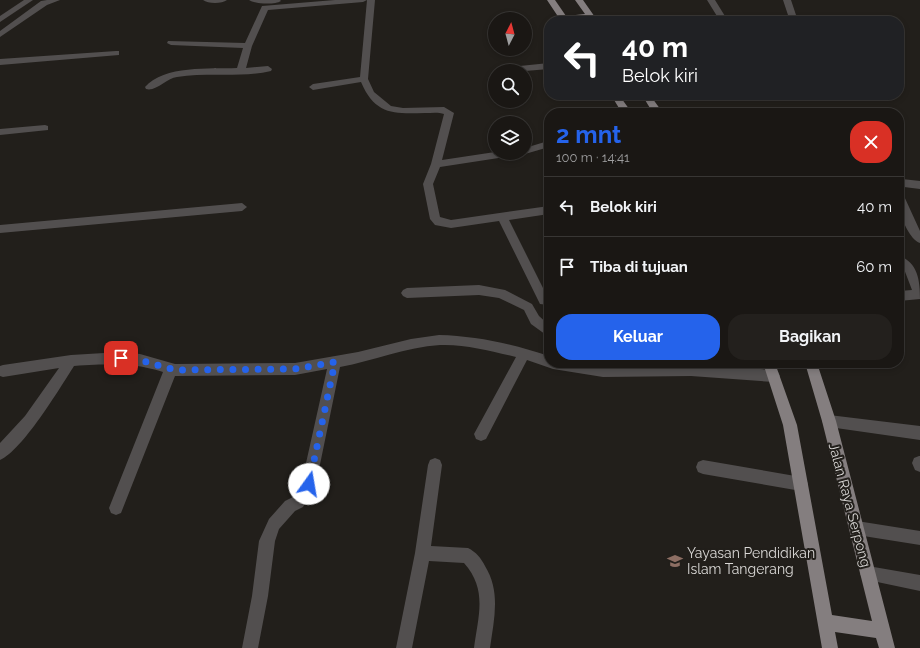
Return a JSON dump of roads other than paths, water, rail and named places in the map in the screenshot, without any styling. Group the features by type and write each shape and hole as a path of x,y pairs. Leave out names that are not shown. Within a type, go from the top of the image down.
{"main road":[{"path":"551,0 561,16"},
{"path":"579,0 590,16"},
{"path":"771,368 790,426 824,622 830,648"},
{"name":"Jalan Raya Serpong","path":"813,368 829,421 887,648"},
{"path":"824,622 882,631"}],"street":[{"path":"0,20 29,0"},
{"path":"0,35 44,3 56,0"},
{"path":"207,0 223,0"},
{"path":"253,0 272,2 287,0"},
{"path":"241,71 248,46 265,8 363,0"},
{"path":"371,0 364,79 370,93 388,109 403,111 444,110 449,113 436,164 428,184 435,220 438,222 452,224 544,211"},
{"path":"711,0 721,16"},
{"path":"787,0 792,16"},
{"path":"171,42 248,46"},
{"path":"0,62 116,53"},
{"path":"532,68 544,67"},
{"path":"149,87 170,75 191,72 241,71 268,68"},
{"path":"313,87 364,79"},
{"path":"0,132 45,128"},
{"path":"532,149 544,145"},
{"path":"436,164 488,156"},
{"path":"904,183 920,185"},
{"path":"0,228 242,207"},
{"path":"904,208 913,229 920,239"},
{"path":"502,217 544,301"},
{"path":"904,263 908,266 918,291 917,295 904,296"},
{"path":"407,293 479,290 501,293 528,307 535,320 544,328"},
{"path":"3,372 71,361 131,358 171,370 295,369 335,362 411,344 439,340 468,340 524,353 544,360"},
{"path":"481,434 524,353"},
{"path":"0,453 18,436 35,415 71,361"},
{"path":"250,648 260,596 267,541 274,524 290,506 298,502 309,484 335,362"},
{"path":"584,368 603,371 691,370 774,376"},
{"path":"116,508 171,370"},
{"path":"829,421 920,433"},
{"path":"404,648 423,553 435,465"},
{"path":"703,467 801,484"},
{"path":"857,528 920,538"},
{"path":"423,553 468,556 482,573 488,591 482,648"},
{"path":"868,574 920,583"}],"place":[{"name":"Yayasan Pendidikan Islam Tangerang","path":"675,561"}]}
